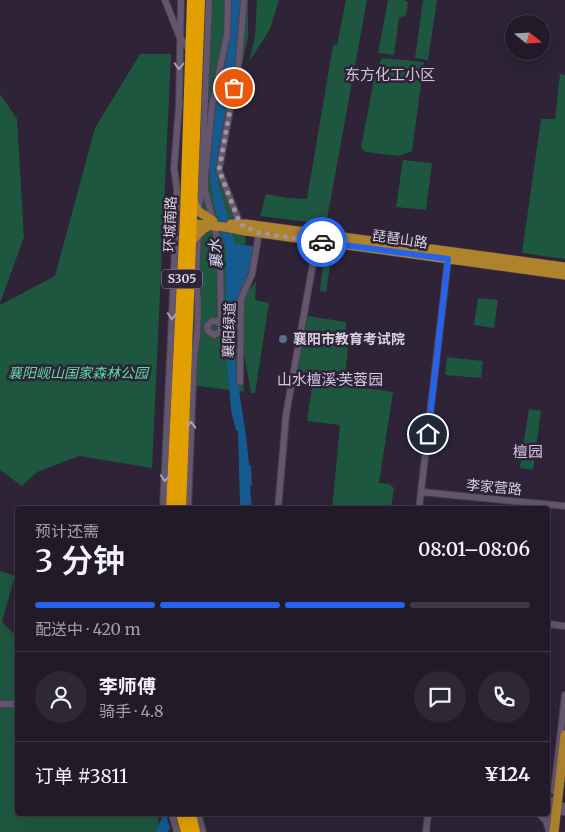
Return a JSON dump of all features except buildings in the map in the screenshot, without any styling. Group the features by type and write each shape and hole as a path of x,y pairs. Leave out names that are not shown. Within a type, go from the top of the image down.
{"highway":[{"name":"环城南路","path":"180,506 195,237 187,217 190,49 200,0"},
{"name":"环城南路","path":"171,506 200,0"},
{"path":"182,816 186,832"},
{"path":"191,816 195,832"}],"main road":[{"path":"187,217 234,225"},
{"path":"187,217 214,223"},
{"path":"195,237 214,223"},
{"name":"琵琶山路","path":"234,225 259,233 565,275"},
{"name":"琵琶山路","path":"234,225 565,267"},
{"path":"554,832 555,808 565,734"}],"street":[{"path":"165,0 180,38 190,49"},
{"path":"163,506 187,217 177,190 174,168 179,106 182,0"},
{"name":"襄阳绿道","path":"220,328 220,249 205,190 212,106 227,35 228,0"},
{"path":"234,225 219,170 239,60 244,0"},
{"name":"襄阳绿道","path":"240,382 241,299 252,274 259,233"},
{"path":"188,506 198,305 195,237"},
{"path":"278,506 286,415 317,241"},
{"path":"419,506 448,259"},
{"name":"李家营路","path":"421,492 565,506"},
{"path":"550,624 565,626"},
{"path":"550,832 555,808 555,781 565,695"},
{"path":"0,704 15,704"},
{"path":"550,790 555,781"},
{"path":"173,816 178,832"},
{"path":"199,816 203,832"},
{"path":"426,832 428,816"},
{"path":"541,816 546,821 550,832"}],"green space":[{"path":"200,0 248,0 248,37 219,170 246,240 238,299 244,392 185,384"},
{"path":"257,0 279,0 270,29 249,62 255,37"},
{"path":"346,0 367,0 326,224 260,216 266,194 307,199 333,45 337,45"},
{"path":"388,0 404,0 408,2 406,15 399,18 394,55 378,53"},
{"path":"423,0 437,0 428,60 415,58"},
{"name":"襄阳岘山国家森林公园","path":"140,54 171,54 152,468 79,456 37,472 22,486 0,470 0,305 55,276 95,128"},
{"path":"382,58 424,62 412,151 399,156 366,152 361,148 375,74"},
{"path":"560,74 565,75 565,259 522,253 541,119 555,119"},
{"path":"0,94 17,119 24,237 0,303"},
{"path":"403,160 432,163 426,210 396,207"},
{"path":"323,264 330,265 326,292 320,291"},
{"path":"256,281 255,300 269,303 255,393 251,393 244,354 243,298"},
{"path":"478,298 498,300 494,328 474,325"},
{"path":"308,316 346,322 346,331 350,331 345,376 296,372"},
{"path":"447,357 483,361 481,378 445,375"},
{"path":"313,381 393,392 379,483 389,484 394,488 391,506 332,506 340,425 307,421"},
{"path":"529,409 541,411 533,470 520,468"},
{"path":"0,571 15,576 2,622 15,635 15,816 158,816 160,832 0,832"}],"water":[{"name":"襄水","path":"231,0 241,0 237,59 222,134 218,184 235,244 253,246 249,273 239,297 235,328 235,363 249,465 251,466 252,506 240,505 238,431 236,430 231,410 226,351 226,250 214,203 209,166 210,136 230,31"},
{"path":"163,816 167,816 170,828 168,832 156,832"}],"way so far":[{"path":"234,88 219,170 240,224 259,233 322,242"}],"place":[{"name":"襄阳市教育考试院","path":"283,339"}],"district":[{"name":"东方化工小区","path":"390,75"},
{"name":"山水檀溪·芙蓉园","path":"330,380"},
{"name":"檀园","path":"528,452"}],"route":[{"path":"322,242 448,259 428,434"}]}
